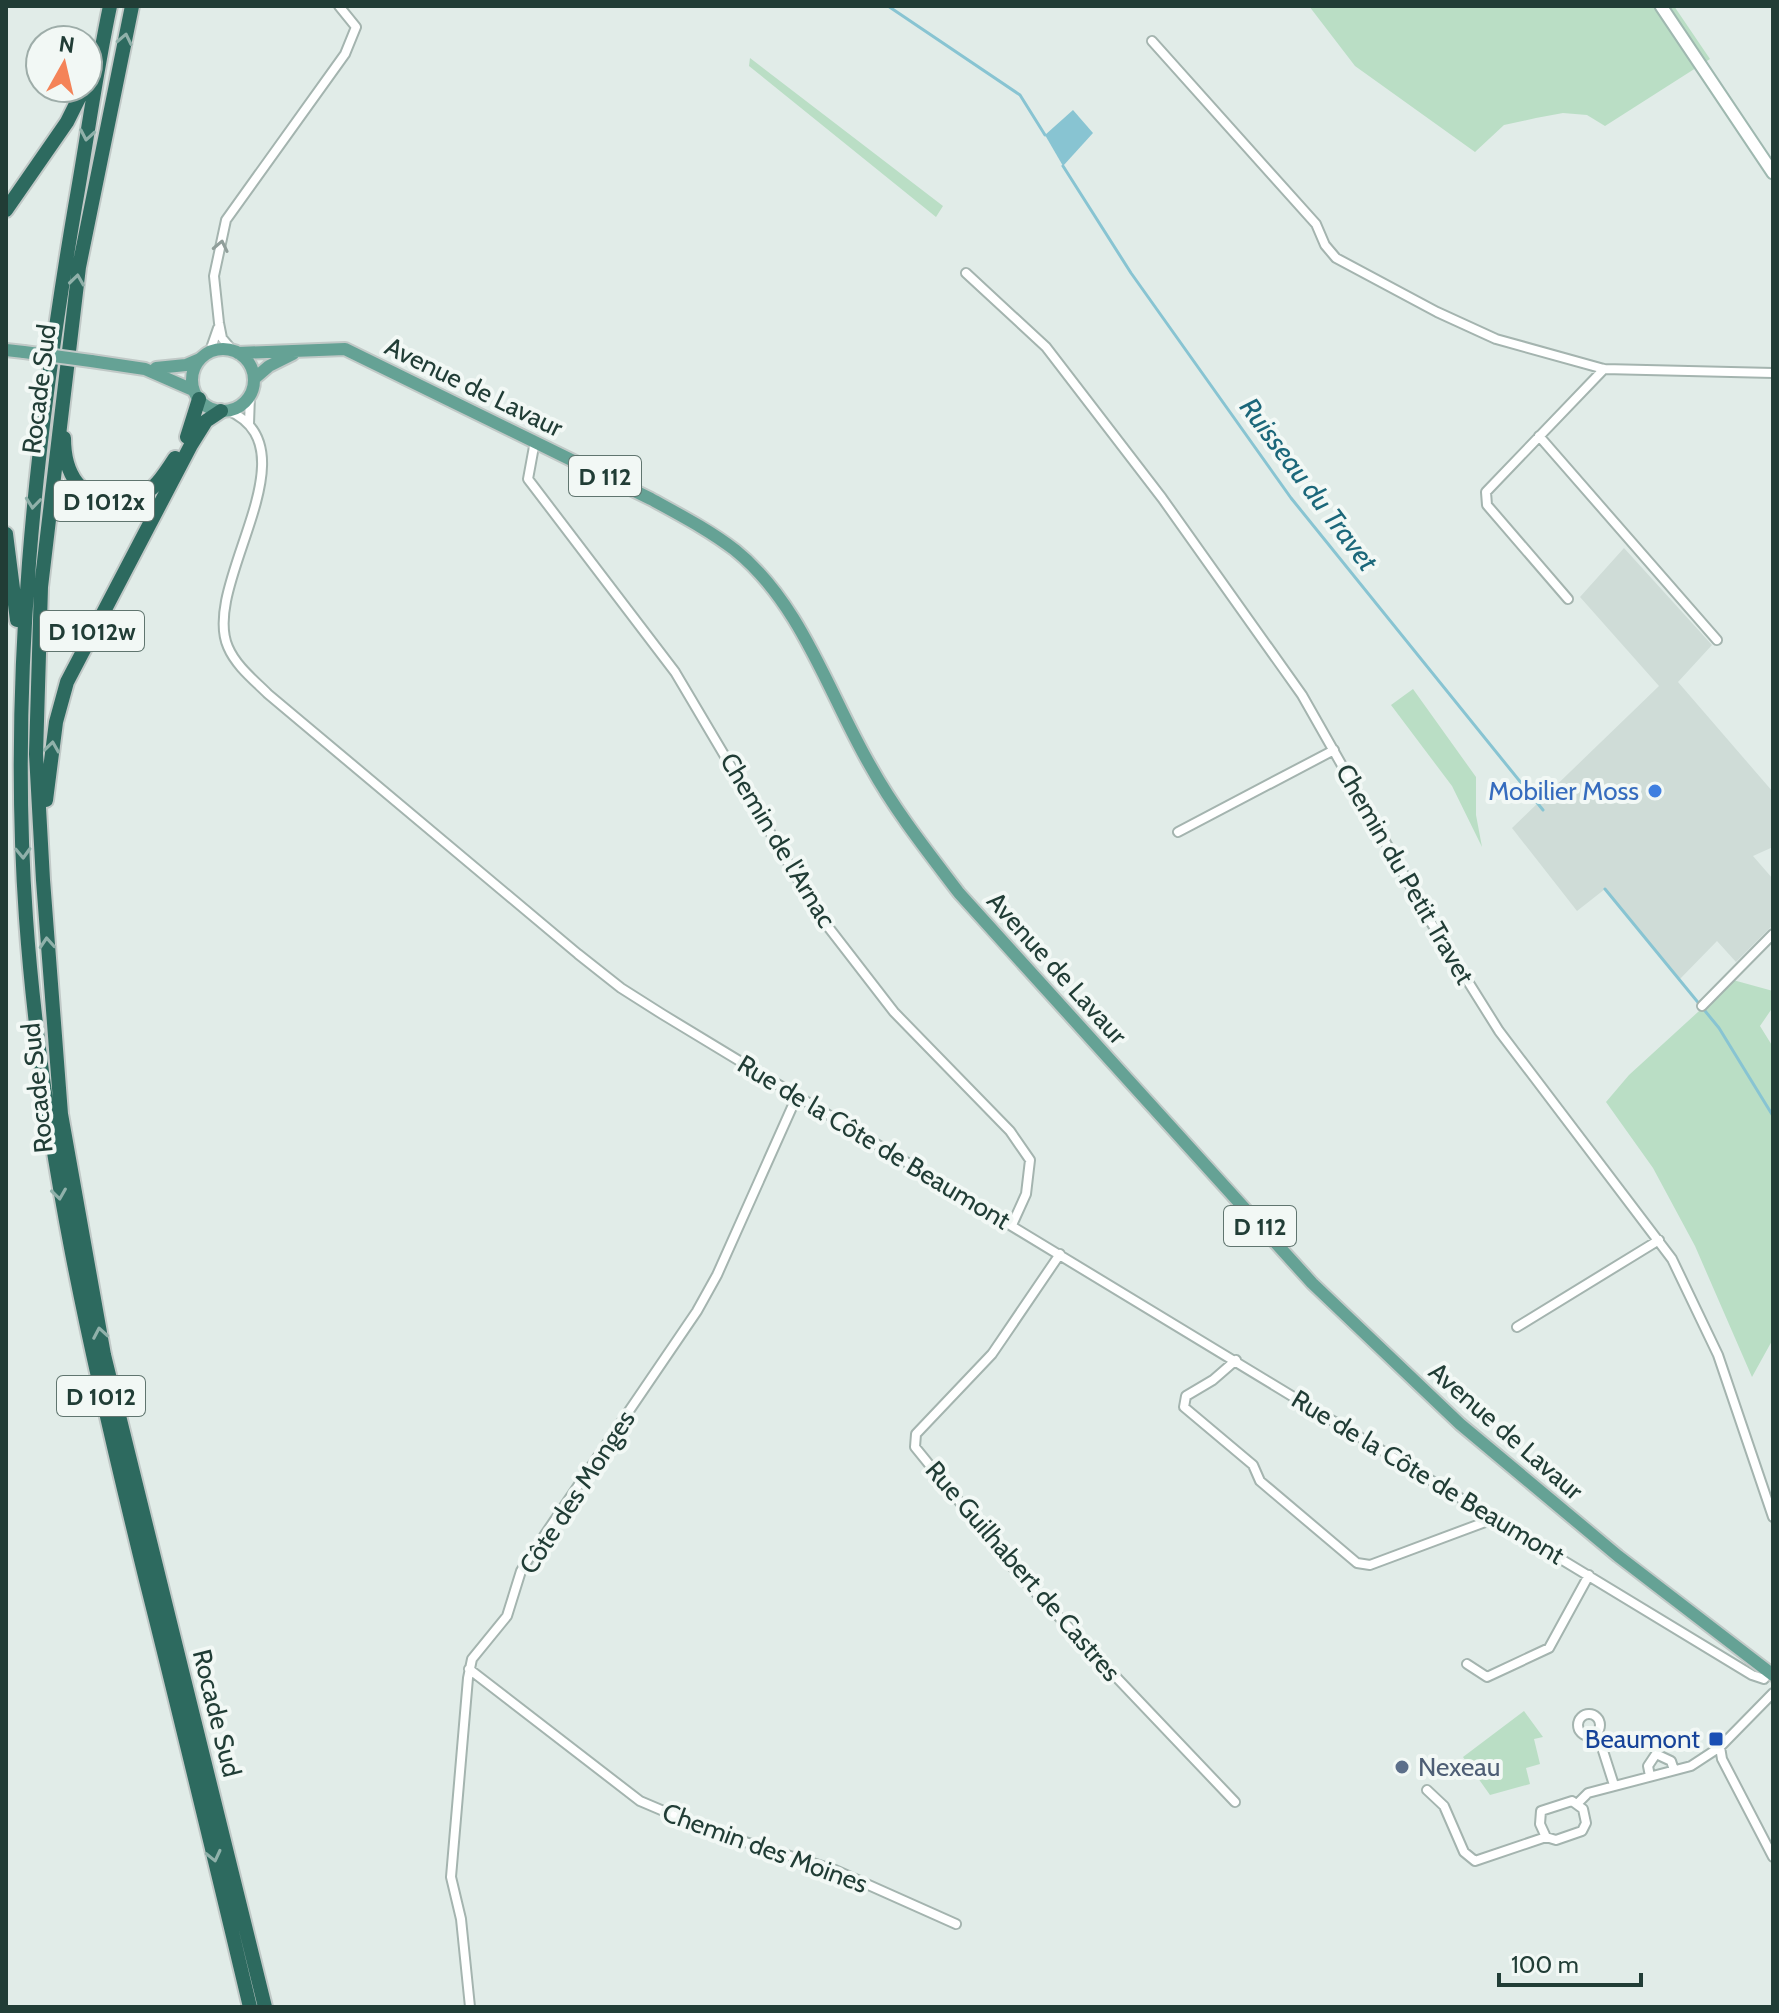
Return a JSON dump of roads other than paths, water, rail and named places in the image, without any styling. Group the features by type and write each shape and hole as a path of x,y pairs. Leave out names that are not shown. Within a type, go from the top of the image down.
{"highway":[{"name":"Rocade Sud","path":"110,6 48,369 28,554 21,775 25,917 39,1059 61,1209 90,1352 250,2007"},
{"name":"Rocade Sud","path":"132,6 86,223 62,385 41,587 36,754 43,880 61,1114 104,1355 265,2007"},
{"path":"6,210 67,122 76,104"},
{"name":"D 1012x","path":"62,385 64,456 72,477 85,493 103,501 133,501 161,480 186,441 196,395"},
{"name":"D 1012w","path":"43,880 47,778 56,722 67,682 191,445 206,421 224,411"},
{"path":"6,534 14,572 23,688"}],"main road":[{"path":"1661,6 1773,173"},
{"name":"D 112","path":"235,351 307,349"},
{"name":"D 112","path":"254,379 278,361 307,349"},
{"name":"Avenue de Lavaur","path":"307,349 345,349 695,522 737,552 773,589 803,636 871,767 915,837 959,893 1312,1283 1460,1424 1618,1556 1771,1674"},
{"path":"6,350 145,369 178,367 205,355 235,351 250,364 254,379 250,395 237,408 224,411 145,369"},
{"path":"196,395 192,374 205,355"}],"street":[{"path":"235,351 222,338 214,276 226,220 345,54 356,27 339,6"},
{"path":"1152,41 1316,224 1325,245 1336,258 1437,312 1496,339 1604,369 1773,373"},
{"name":"Chemin du Petit Travet","path":"966,273 1031,331 1076,384 1302,695 1478,1001 1526,1071 1659,1240 1688,1287 1718,1355 1773,1517"},
{"path":"205,355 219,323"},
{"path":"1568,599 1487,505 1486,492 1604,369"},
{"name":"Rue de la Côte de Beaumont","path":"250,395 249,425 259,443 263,474 227,595 223,626 227,646 239,665 279,703 621,988 1752,1675 1764,1679 1771,1674"},
{"path":"224,411 249,425"},
{"path":"1539,436 1717,640"},
{"name":"Chemin de l'Arnac","path":"535,441 528,479 675,672 819,915 894,1012 1010,1131 1030,1160 1026,1194 1012,1225"},
{"path":"1178,832 1334,750"},
{"path":"1702,1006 1773,934"},
{"name":"Côte des Monges","path":"470,2007 461,1919 451,1877 469,1669 476,1653 507,1616 521,1571 531,1555 711,1287 797,1096"},
{"path":"1517,1327 1659,1240"},
{"name":"Rue Guilhabert de Castres","path":"1060,1254 992,1354 916,1434 915,1447 1019,1575 1235,1802"},
{"path":"1236,1360 1213,1380 1186,1396 1183,1402 1187,1412 1253,1465 1260,1481 1357,1563 1370,1565 1496,1518"},
{"path":"1467,1664 1487,1677 1549,1648 1589,1575"},
{"name":"Chemin des Moines","path":"469,1669 640,1801 713,1832 835,1870 956,1924"},
{"path":"1578,1803 1588,1793 1691,1766 1720,1747 1773,1693"},
{"path":"1597,1732 1614,1785"},
{"path":"1720,1747 1722,1759 1773,1857"},
{"path":"1650,1776 1648,1766 1656,1754 1671,1761 1674,1770"},
{"path":"1427,1790 1444,1806 1464,1852 1475,1861 1546,1837 1556,1840 1582,1831 1586,1823 1578,1803 1572,1801 1541,1811 1540,1824 1546,1837"}],"water":[{"path":"1073,110 1093,133 1063,166 1045,135"}],"waterway":[{"path":"888,6 1020,95 1045,135"},
{"name":"Ruisseau du Travet","path":"1063,166 1131,273 1291,498 1543,810"},
{"name":"Ruisseau du Travet","path":"1605,889 1719,1028 1773,1116"}],"place":[{"name":"Mobilier Moss","path":"1655,791"},
{"name":"Beaumont","path":"1716,1739"},
{"name":"Nexeau","path":"1402,1767"}]}
